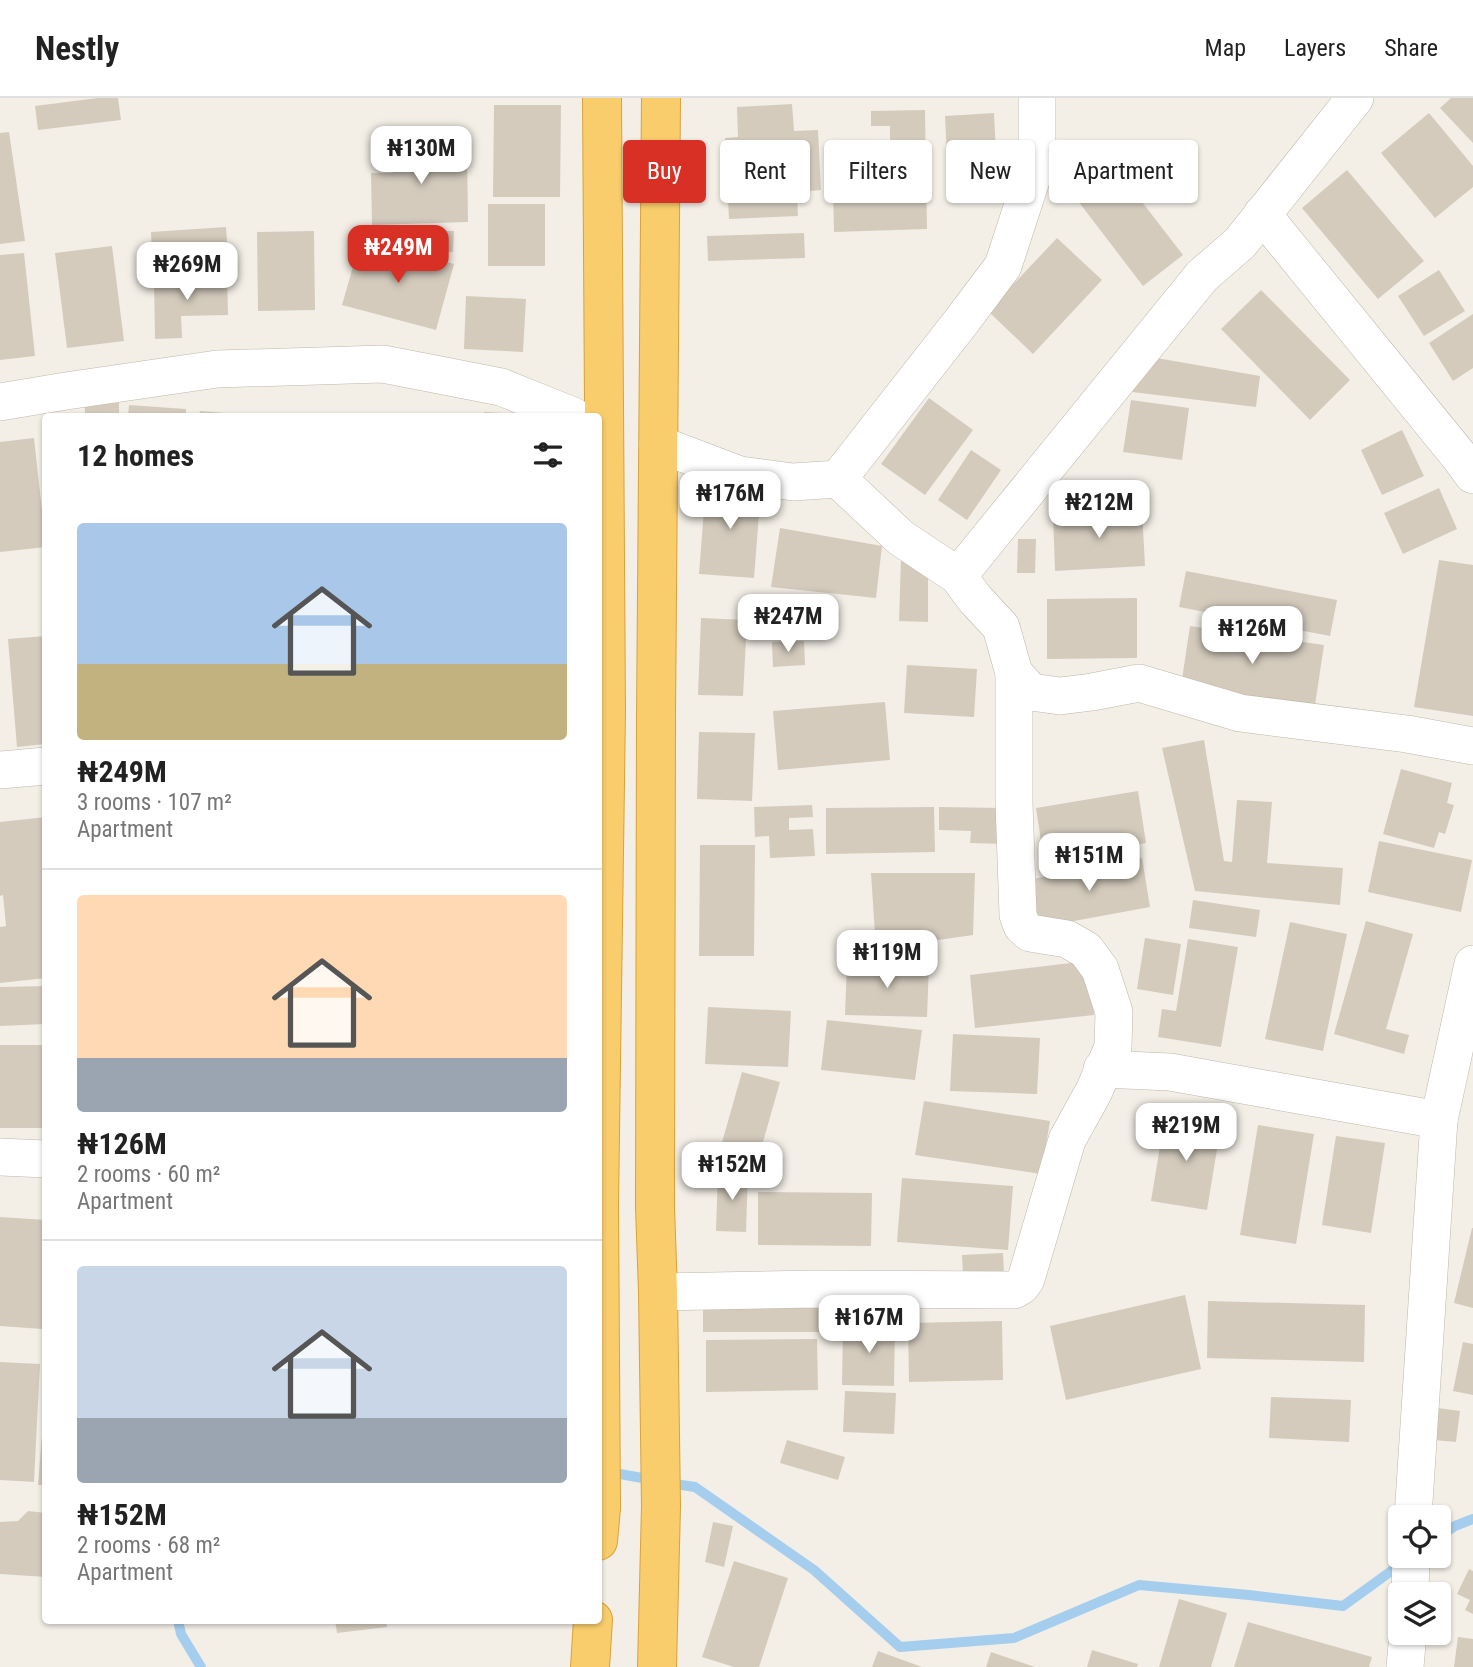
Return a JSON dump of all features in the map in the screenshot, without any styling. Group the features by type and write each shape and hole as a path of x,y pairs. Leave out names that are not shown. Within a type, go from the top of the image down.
{"highway":[{"path":"592,413 602,98"},
{"path":"657,1667 661,1506 655,1166 661,98"},
{"path":"590,1667 593,1624"}],"street":[{"path":"838,479 1003,266 1037,162 1037,98"},
{"path":"958,576 1202,276 1240,243 1355,98"},
{"path":"1262,214 1473,475"},
{"path":"0,402 217,369 383,363 501,387 565,413"},
{"path":"658,444 740,475 793,482 838,479 901,538 958,576 1001,628 1014,673 1014,803 1018,915 1022,926 1030,933 1067,940 1086,950 1101,969 1114,1012 1113,1047 1094,1091 1067,1140 1026,1279 1021,1286 1014,1290 815,1289 658,1292"},
{"path":"1014,673 1031,692 1060,696 1139,683 1240,713 1407,734 1473,746"},
{"path":"0,769 42,766"},
{"path":"1414,1502 1439,1120 1473,964"},
{"path":"1102,1069 1170,1072 1439,1120"},
{"path":"0,1157 42,1159"},
{"path":"1405,1667 1407,1645"}],"building":[{"path":"118,98 121,120 38,130 35,106"},
{"path":"1451,98 1473,98 1473,143 1440,108"},
{"path":"792,104 794,131 818,130 821,190 810,191 810,140 725,140 738,137 737,107"},
{"path":"494,105 561,105 560,197 493,197"},
{"path":"925,110 926,140 890,140 890,126 871,126 871,111"},
{"path":"994,113 995,140 946,140 945,116"},
{"path":"1429,113 1473,166 1473,187 1435,218 1381,153"},
{"path":"399,131 428,133 424,154 467,153 468,222 372,225 371,173 393,173"},
{"path":"9,132 25,241 0,244 0,133"},
{"path":"1347,170 1424,261 1378,299 1302,208"},
{"path":"728,203 797,203 798,216 729,219"},
{"path":"833,203 927,203 927,229 834,232"},
{"path":"1080,203 1143,203 1183,255 1143,286"},
{"path":"488,204 545,204 545,266 488,266"},
{"path":"226,227 229,268 153,272 151,232"},
{"path":"410,230 454,231 453,252 410,251"},
{"path":"314,231 315,310 258,311 257,232"},
{"path":"804,233 805,258 708,261 707,236"},
{"path":"1057,238 1102,280 1033,354 988,311"},
{"path":"361,239 454,264 436,330 342,305"},
{"path":"112,246 124,341 67,348 55,253"},
{"path":"24,253 35,356 0,360 0,255"},
{"path":"1439,270 1465,311 1424,336 1398,296"},
{"path":"227,277 228,315 181,316 182,338 155,339 154,279"},
{"path":"1261,290 1350,380 1310,420 1221,329"},
{"path":"466,296 526,299 523,352 464,349"},
{"path":"1473,314 1473,368 1453,381 1429,343"},
{"path":"1151,357 1260,376 1256,407 1132,392"},
{"path":"929,398 973,430 925,495 881,464"},
{"path":"1131,400 1189,408 1182,460 1123,452"},
{"path":"119,403 119,413 85,413 85,404"},
{"path":"129,405 186,409 186,413 128,413"},
{"path":"1402,430 1424,476 1382,495 1361,450"},
{"path":"34,438 42,511 42,547 0,552 0,442"},
{"path":"971,450 1001,470 967,520 938,500"},
{"path":"706,484 761,489 754,578 699,574"},
{"path":"1439,488 1457,529 1403,554 1384,513"},
{"path":"1142,510 1145,566 1055,571 1053,514"},
{"path":"780,528 882,546 876,598 771,587"},
{"path":"1018,539 1036,539 1035,573 1017,573"},
{"path":"901,558 928,569 928,622 899,621"},
{"path":"1439,560 1473,565 1473,716 1414,707"},
{"path":"1186,571 1337,600 1330,636 1179,607"},
{"path":"1137,598 1137,658 1047,659 1047,599"},
{"path":"701,618 747,620 743,696 698,695"},
{"path":"1190,626 1324,645 1315,705 1181,686"},
{"path":"42,636 42,744 17,747 8,639"},
{"path":"804,641 805,665 773,667 772,642"},
{"path":"907,665 977,669 974,717 904,713"},
{"path":"885,702 890,760 778,770 773,711"},
{"path":"699,732 755,733 752,801 697,799"},
{"path":"1204,740 1224,861 1232,862 1237,800 1272,802 1267,863 1343,868 1340,905 1195,891 1162,748"},
{"path":"1401,769 1452,783 1447,803 1454,805 1445,834 1439,832 1434,848 1383,834"},
{"path":"1138,791 1146,843 1044,861 1036,808"},
{"path":"812,805 813,817 789,818 789,830 813,829 815,856 770,858 769,836 755,837 754,807"},
{"path":"934,807 935,852 826,854 826,808"},
{"path":"939,807 1004,808 1004,844 970,843 971,831 939,830"},
{"path":"42,817 42,978 0,983 0,927 6,926 3,895 0,896 0,822"},
{"path":"1379,841 1472,860 1461,912 1368,892"},
{"path":"700,845 755,845 754,956 699,956"},
{"path":"1142,858 1150,907 1036,928 1027,880"},
{"path":"871,873 975,873 973,935 876,949"},
{"path":"1193,900 1260,910 1256,937 1189,928"},
{"path":"1366,921 1413,934 1386,1029 1409,1035 1404,1054 1334,1034"},
{"path":"1290,922 1347,934 1323,1051 1265,1039"},
{"path":"1145,938 1181,944 1173,995 1137,989"},
{"path":"1188,939 1238,947 1221,1047 1158,1037 1162,1009 1176,1011"},
{"path":"1088,961 1094,1015 975,1028 970,975"},
{"path":"847,962 929,965 927,1017 845,1015"},
{"path":"42,986 42,1024 0,1026 0,987"},
{"path":"708,1007 791,1011 788,1067 705,1064"},
{"path":"827,1020 922,1030 915,1080 821,1070"},
{"path":"953,1034 1040,1038 1037,1094 950,1091"},
{"path":"0,1045 42,1045 42,1128 0,1128"},
{"path":"742,1072 780,1082 757,1163 719,1153"},
{"path":"924,1101 1050,1121 1041,1174 915,1155"},
{"path":"1165,1116 1221,1125 1207,1210 1151,1201"},
{"path":"1258,1125 1314,1134 1296,1244 1240,1235"},
{"path":"1336,1136 1385,1143 1371,1233 1322,1225"},
{"path":"718,1172 748,1173 746,1232 716,1231"},
{"path":"902,1178 1013,1186 1008,1250 897,1242"},
{"path":"758,1192 872,1193 871,1246 758,1245"},
{"path":"0,1217 42,1220 42,1329 0,1326"},
{"path":"1473,1228 1473,1308 1454,1303"},
{"path":"1003,1253 1004,1274 963,1276 962,1255"},
{"path":"1185,1295 1201,1369 1066,1400 1050,1326"},
{"path":"1208,1301 1365,1305 1364,1362 1207,1358"},
{"path":"703,1305 820,1306 820,1332 703,1332"},
{"path":"1002,1321 1003,1380 909,1382 908,1323"},
{"path":"843,1323 895,1324 894,1386 842,1385"},
{"path":"817,1339 818,1390 706,1392 706,1340"},
{"path":"1463,1342 1473,1344 1473,1395 1453,1391"},
{"path":"0,1362 40,1364 34,1482 0,1480"},
{"path":"845,1391 896,1393 894,1434 843,1432"},
{"path":"1271,1397 1351,1400 1349,1442 1269,1438"},
{"path":"1438,1408 1460,1411 1456,1442 1434,1440"},
{"path":"42,1435 42,1485 38,1485"},
{"path":"787,1440 845,1457 838,1480 780,1463"},
{"path":"28,1511 42,1513 42,1577 0,1574 0,1522 18,1521"},
{"path":"713,1522 733,1526 724,1567 705,1562"},
{"path":"734,1561 788,1578 759,1667 734,1667 702,1657"},
{"path":"1469,1569 1473,1571 1473,1614 1465,1610 1470,1600 1457,1594"},
{"path":"1179,1599 1227,1613 1211,1667 1159,1667"},
{"path":"1248,1622 1372,1657 1369,1667 1234,1667"},
{"path":"336,1624 387,1624 387,1627 337,1633"},
{"path":"1458,1637 1473,1639 1473,1667 1454,1667"},
{"path":"1092,1650 1138,1664 1137,1667 1087,1667"},
{"path":"878,1651 922,1667 872,1667"},
{"path":"991,1652 1035,1667 986,1667"}],"waterway":[{"path":"609,1472 653,1480"},
{"path":"668,1483 695,1487 814,1570 900,1647 1014,1638 1139,1585 1343,1606 1395,1568"},
{"path":"1451,1529 1473,1519"},
{"path":"179,1624 181,1634 201,1667"}]}
